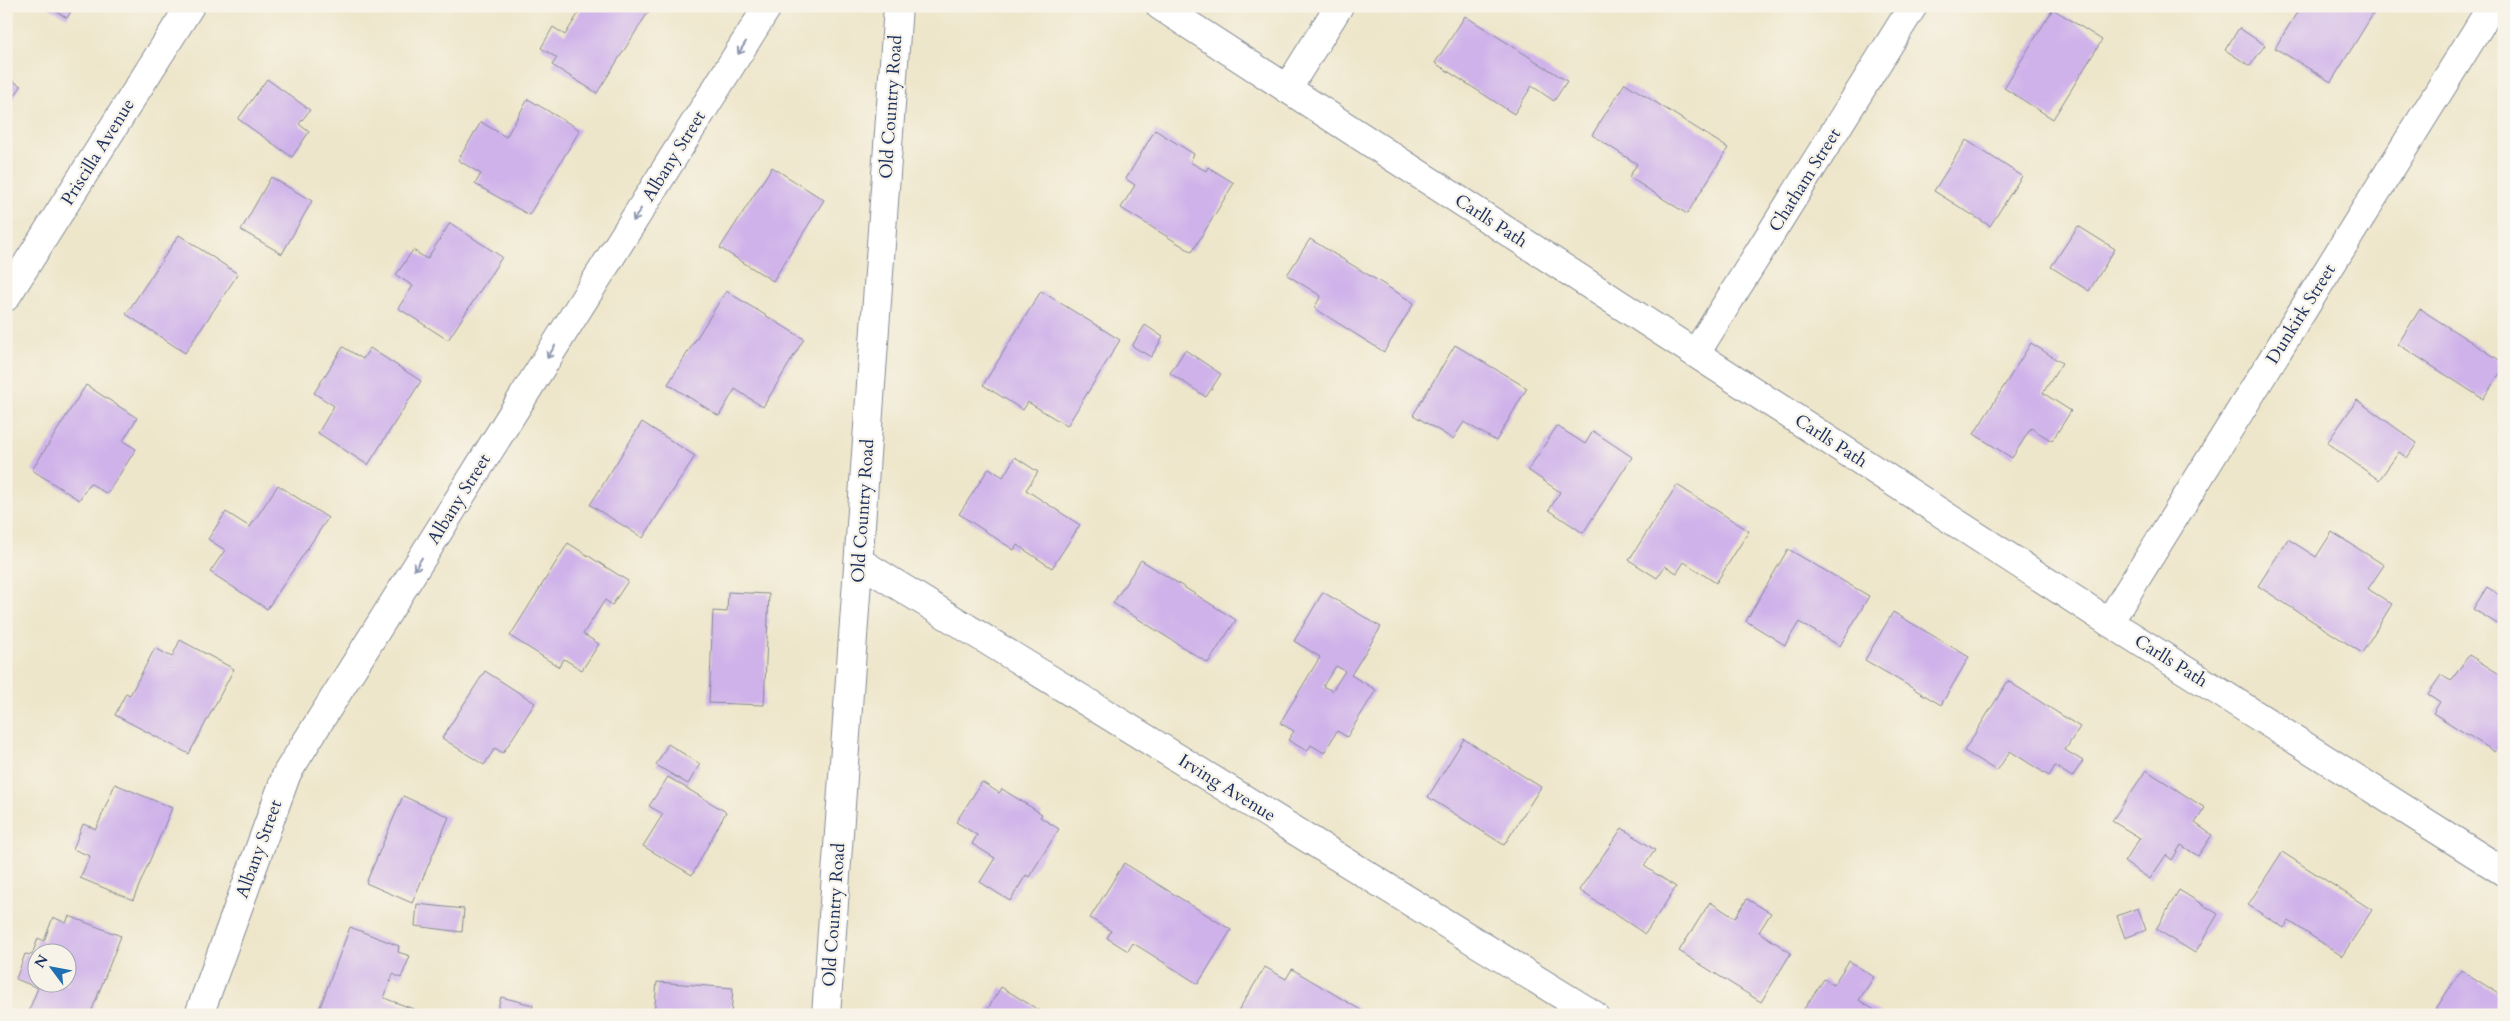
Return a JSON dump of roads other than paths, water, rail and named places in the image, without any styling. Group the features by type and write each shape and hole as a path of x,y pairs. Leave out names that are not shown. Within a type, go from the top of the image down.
{"street":[{"name":"Priscilla Avenue","path":"6,297 190,6"},
{"name":"Albany Street","path":"198,1015 287,773 768,6"},
{"name":"Old Country Road","path":"826,1015 860,562 898,6"},
{"name":"Carlls Path","path":"1160,6 2110,622 2504,872"},
{"path":"1287,89 1339,6"},
{"name":"Chatham Street","path":"1696,353 1913,6"},
{"name":"Dunkirk Street","path":"2110,622 2492,6"},
{"name":"Irving Avenue","path":"860,562 1594,1015"}]}
